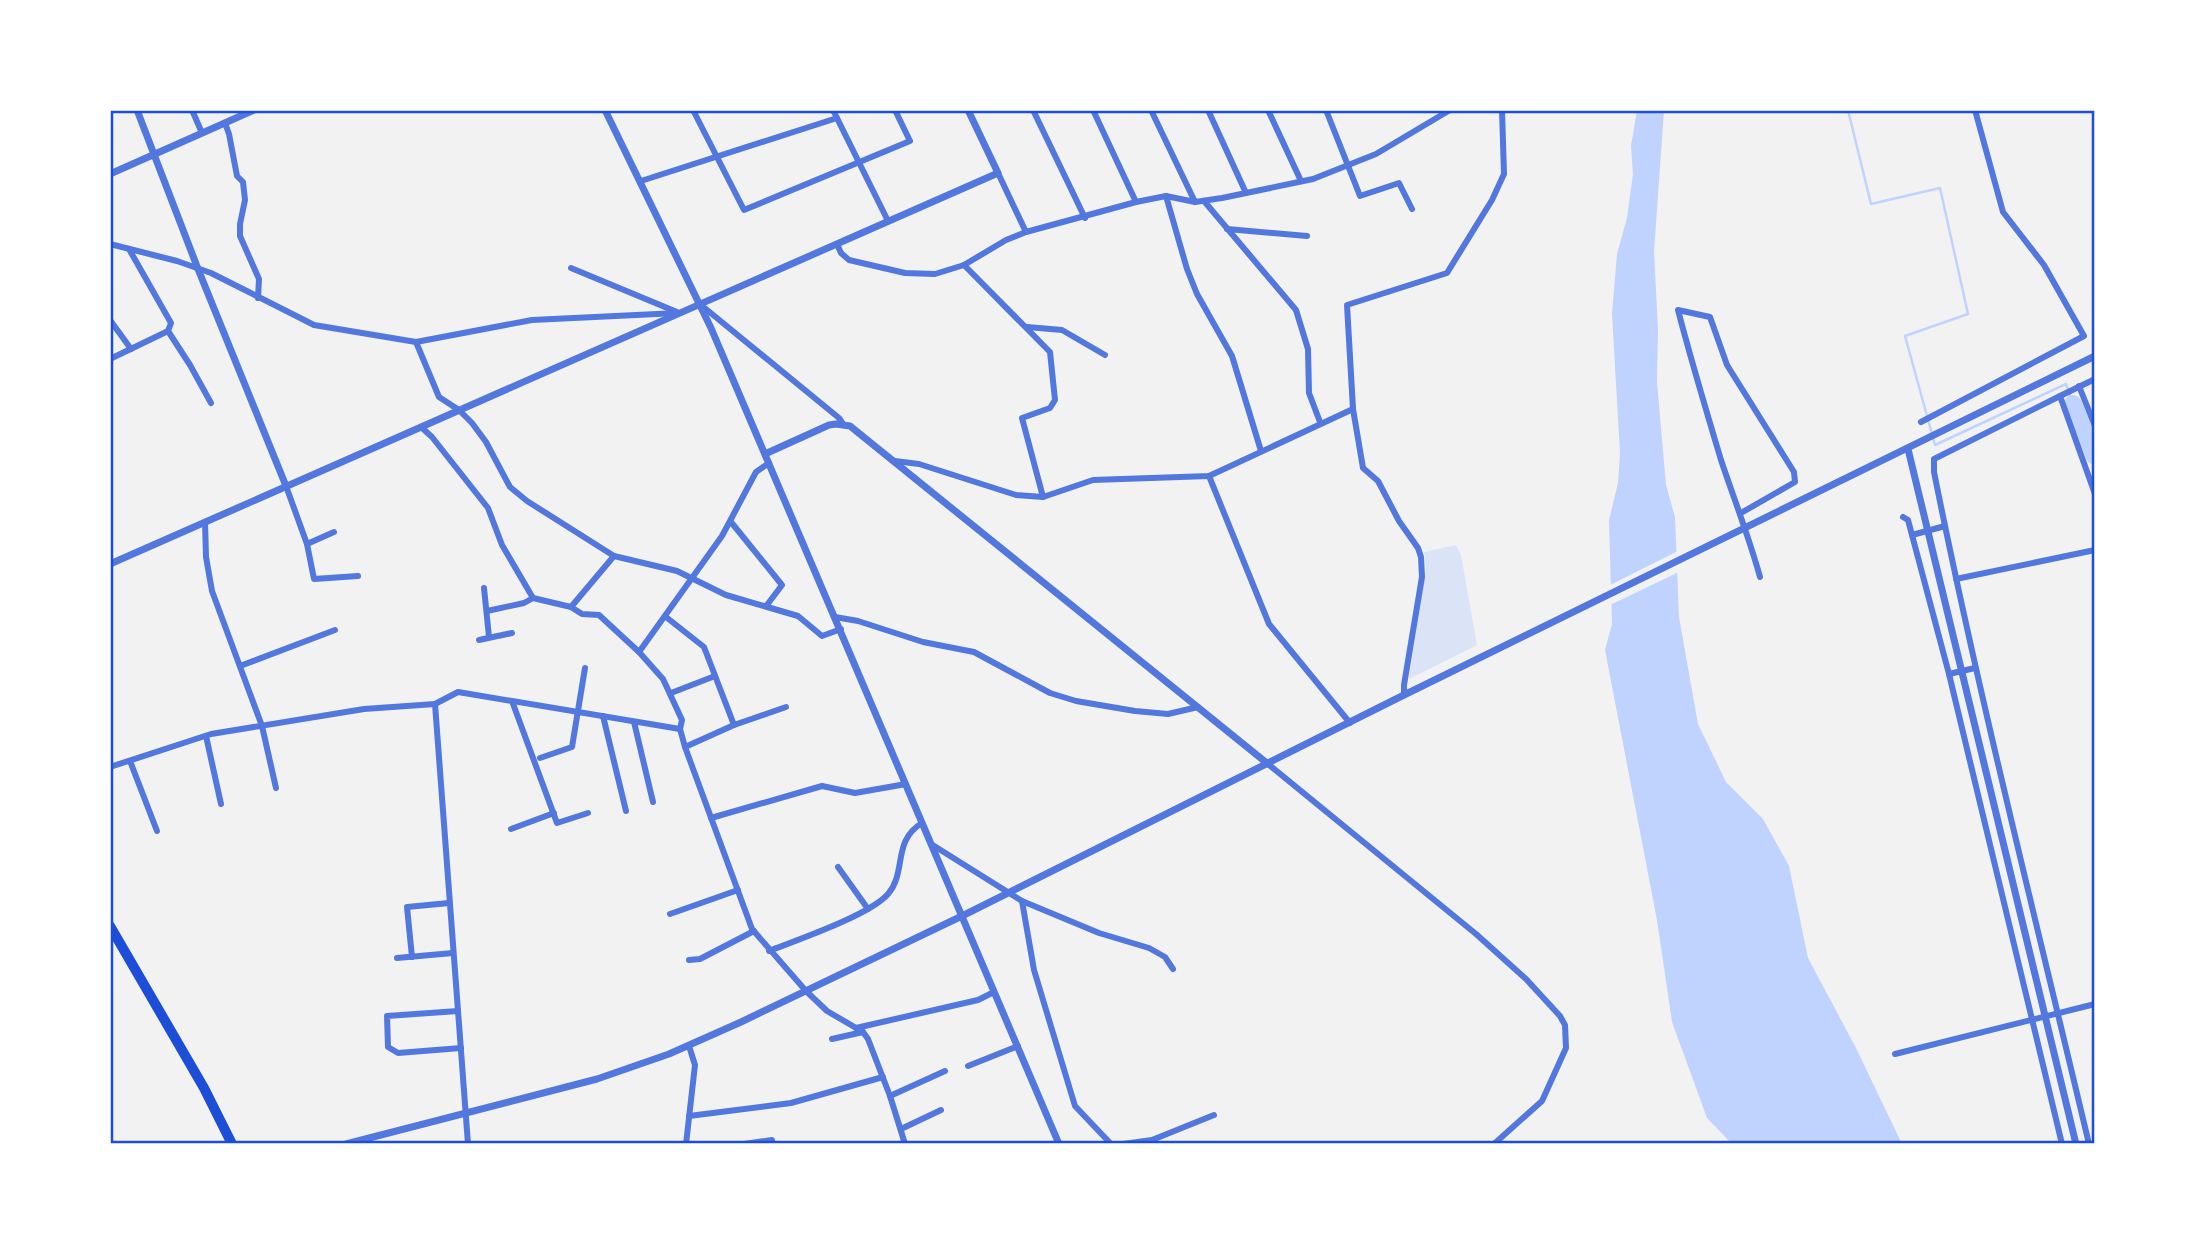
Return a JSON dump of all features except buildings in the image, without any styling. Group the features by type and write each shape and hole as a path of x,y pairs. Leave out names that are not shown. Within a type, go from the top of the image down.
{"highway":[{"path":"110,926 204,1088 232,1144"}],"street":[{"path":"137,110 286,486 307,544 314,579 358,576"},
{"path":"192,110 202,133"},
{"path":"110,174 254,110"},
{"path":"605,110 700,304 1059,1144"},
{"path":"692,110 744,210 909,141 895,110"},
{"path":"832,110 888,221"},
{"path":"968,110 1026,232"},
{"path":"1033,110 1085,218"},
{"path":"1093,110 1136,202"},
{"path":"1151,110 1195,202"},
{"path":"1208,110 1246,193"},
{"path":"1268,110 1301,181"},
{"path":"1326,110 1360,196 1399,183 1412,209"},
{"path":"837,244 841,253 849,260 905,273 935,274 964,265 1006,240 1026,232 1136,202 1166,196 1195,202 1204,201 1301,181 1376,154 1450,110"},
{"path":"1404,695 1422,577 1421,556 1399,522 1378,481 1363,468 1353,409 1347,305 1447,273 1492,200 1504,174 1502,110"},
{"path":"1921,422 2084,335 2044,265 2003,212 1975,110"},
{"path":"640,181 837,118"},
{"path":"225,123 237,176 243,182 245,200 240,236 259,279 258,298"},
{"path":"110,564 998,173"},
{"path":"1166,196 1197,294 1232,356 1261,451"},
{"path":"1204,201 1296,310 1308,349 1310,393 1320,422"},
{"path":"1227,229 1307,236"},
{"path":"110,244 211,274 314,325 416,342 531,320 679,313"},
{"path":"110,359 168,331 171,323 129,249"},
{"path":"964,265 1050,352 1055,400 1050,408 1022,418 1043,497"},
{"path":"571,268 679,313"},
{"path":"700,304 843,424"},
{"path":"1741,513 1795,482 1794,472 1727,365 1710,317 1678,310 1722,461 1741,513 1743,530 1760,577"},
{"path":"110,320 131,349"},
{"path":"1027,327 1062,330 1105,355"},
{"path":"168,331 211,403"},
{"path":"416,342 439,397 460,410 486,442 510,487 527,501 614,556 677,571 726,595 798,616 822,636 841,629"},
{"path":"346,1144 597,1079 689,1046 962,916 1404,695 1578,612 2095,356"},
{"path":"2090,1144 1975,668 1955,579 1934,459 2095,379"},
{"path":"2079,386 2095,426"},
{"path":"2060,396 2095,494"},
{"path":"895,461 919,464 1016,495 1043,497 1093,480 1209,476 1320,422 1353,409"},
{"path":"765,454 829,425 843,424 857,430 1476,934 1526,979 1560,1016 1565,1025 1566,1048 1542,1101 1494,1144"},
{"path":"421,427 432,437 488,508 502,545 533,597 571,607 582,614 599,615 663,678 682,720 680,729 685,747 754,932 827,1011 863,1032 868,1038 891,1096 905,1144"},
{"path":"1908,450 2076,1144"},
{"path":"639,652 694,579 731,522 756,472 769,463"},
{"path":"1209,476 1269,624 1350,723"},
{"path":"1903,517 1908,519 1950,674 2062,1144"},
{"path":"205,522 206,557 212,592 262,726 275,788"},
{"path":"731,522 782,585 766,605"},
{"path":"1912,535 1945,526"},
{"path":"307,544 334,532"},
{"path":"1955,579 2095,550"},
{"path":"571,607 614,556"},
{"path":"484,588 489,637"},
{"path":"486,611 524,603 533,597"},
{"path":"666,617 704,647 734,725"},
{"path":"835,617 858,621 923,642 974,652 1050,692 1076,701 1168,714 1198,707"},
{"path":"240,666 335,630"},
{"path":"479,640 512,633"},
{"path":"540,758 572,747 586,668"},
{"path":"1950,674 1975,668"},
{"path":"671,693 715,676"},
{"path":"110,767 206,736 364,709 435,704 458,692 680,729"},
{"path":"512,701 557,823 588,813"},
{"path":"435,704 468,1144"},
{"path":"685,747 734,725 786,707"},
{"path":"603,716 626,811"},
{"path":"634,722 653,802"},
{"path":"206,736 221,803"},
{"path":"130,761 157,831"},
{"path":"711,818 822,786 855,793 906,784"},
{"path":"511,829 554,813"},
{"path":"769,951 868,909 889,893 910,830 922,823"},
{"path":"931,844 1022,901 1100,933 1149,948 1165,957 1173,969"},
{"path":"838,867 868,909"},
{"path":"670,914 738,890"},
{"path":"1022,901 1034,971 1075,1106 1111,1144"},
{"path":"412,957 407,907 449,903"},
{"path":"689,960 700,959 754,932"},
{"path":"397,958 453,953"},
{"path":"856,1028 978,1000 994,992"},
{"path":"1895,1054 2095,1004"},
{"path":"458,1011 387,1016 388,1047 398,1053 461,1048"},
{"path":"832,1039 863,1032"},
{"path":"685,1144 695,1065 689,1046"},
{"path":"968,1066 1018,1046"},
{"path":"891,1096 945,1071"},
{"path":"689,1116 790,1103 883,1077"},
{"path":"901,1129 941,1111"},
{"path":"1123,1144 1152,1140 1214,1115"},
{"path":"744,1144 772,1140 772,1144"}],"shaded area":[{"path":"1456,545 1461,555 1477,645 1409,679 1426,567 1424,552"}],"water":[{"path":"1637,110 1664,110 1654,252 1658,329 1657,382 1666,485 1675,517 1679,617 1698,724 1726,782 1763,819 1789,866 1808,958 1856,1048 1902,1144 1732,1144 1707,1118 1672,1022 1657,920 1605,650 1612,624 1609,520 1618,483 1620,453 1612,314 1617,254 1627,218 1633,174 1631,146"}],"pier":[{"path":"1680,550 1681,571 1608,606 1608,586"}],"waterway":[{"path":"1848,110 1871,204 1940,188 1968,314 1905,336 1935,445 2066,384 2073,404"},
{"path":"2073,404 2095,456"}]}
